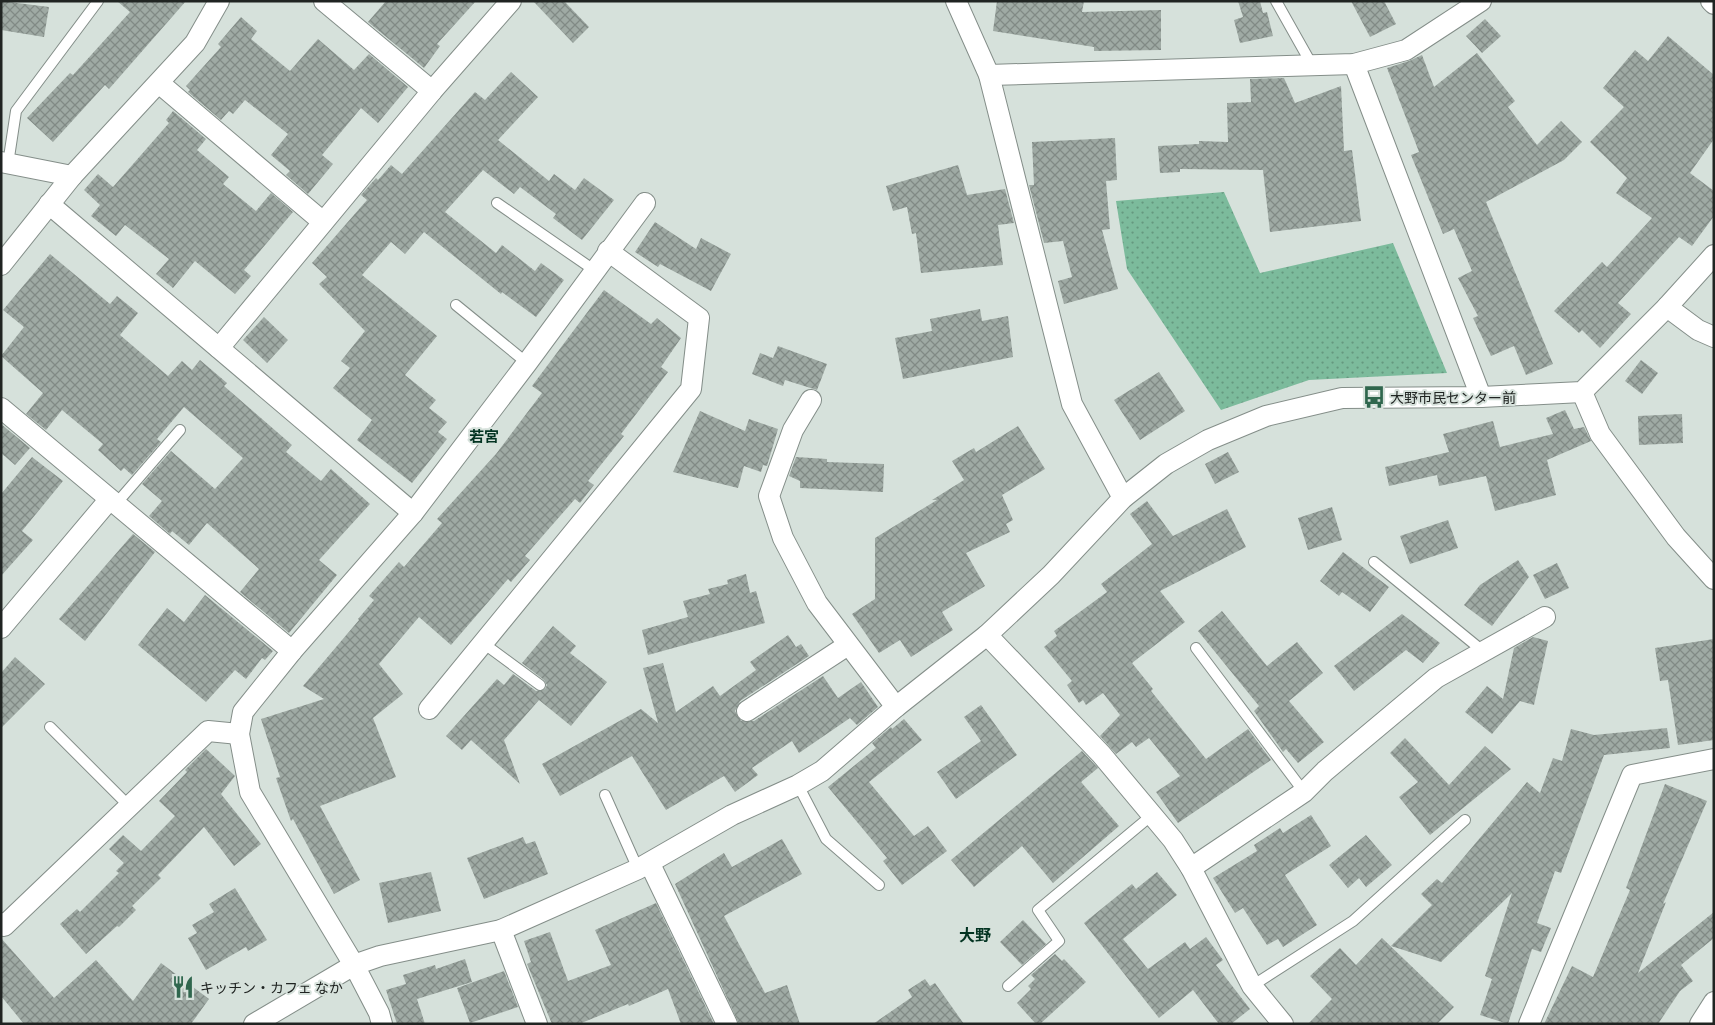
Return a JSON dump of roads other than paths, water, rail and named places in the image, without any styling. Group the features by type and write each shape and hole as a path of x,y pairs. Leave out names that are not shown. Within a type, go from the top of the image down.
{"street":[{"path":"1,266 72,176 159,84 194,43 219,1"},
{"path":"324,1 432,91"},
{"path":"219,348 432,91 511,1"},
{"path":"956,1 989,75 1072,404 1123,498"},
{"path":"989,75 1354,64 1406,50 1481,1"},
{"path":"1710,1 1714,4"},
{"path":"1354,64 1481,398"},
{"path":"159,84 324,222"},
{"path":"5,163 72,176"},
{"path":"382,1024 379,1013 354,965 250,792 239,734 243,712 292,651 412,513 527,363 645,203"},
{"path":"49,204 412,513"},
{"path":"429,709 691,389 699,318 608,252"},
{"path":"254,1024 354,965 380,956 501,930 644,867 732,815 798,785 822,771 896,708 987,635 1050,576 1123,498 1166,464 1208,440 1266,416 1342,398 1481,398 1582,392 1667,306 1714,255"},
{"path":"1667,306 1698,330 1714,337"},
{"path":"1582,392 1600,434 1676,537 1714,578"},
{"path":"811,400 793,430 769,496 783,538 817,603 896,708"},
{"path":"1,408 292,651"},
{"path":"1,628 112,502"},
{"path":"1191,868 1304,792 1325,771 1436,678 1545,617"},
{"path":"987,635 1101,754 1152,815 1191,868 1232,943 1252,986 1283,1024"},
{"path":"747,711 848,645"},
{"path":"1,923 4,926 208,731 239,734"},
{"path":"1529,1024 1632,775 1714,759"},
{"path":"644,867 727,1024"},
{"path":"501,930 537,1024"},
{"path":"1700,1024 1714,1002"}],"lane":[{"path":"5,163 16,111 98,1"},
{"path":"1276,1 1312,65"},
{"path":"497,203 594,270"},
{"path":"456,305 527,363"},
{"path":"112,502 180,430"},
{"path":"1374,562 1484,652"},
{"path":"483,643 540,686"},
{"path":"1196,648 1304,792"},
{"path":"50,727 129,806"},
{"path":"798,785 826,839 879,885"},
{"path":"606,795 644,867"},
{"path":"1008,986 1059,941 1038,910 1152,815"},
{"path":"1252,986 1353,921 1465,820"}],"place":[{"name":"大野市民センター前","path":"1374,397"},
{"name":"キッチン・カフェ なか","path":"183,987"}],"district":[{"name":"若宮","path":"484,436"},
{"name":"大野","path":"975,934"}]}
